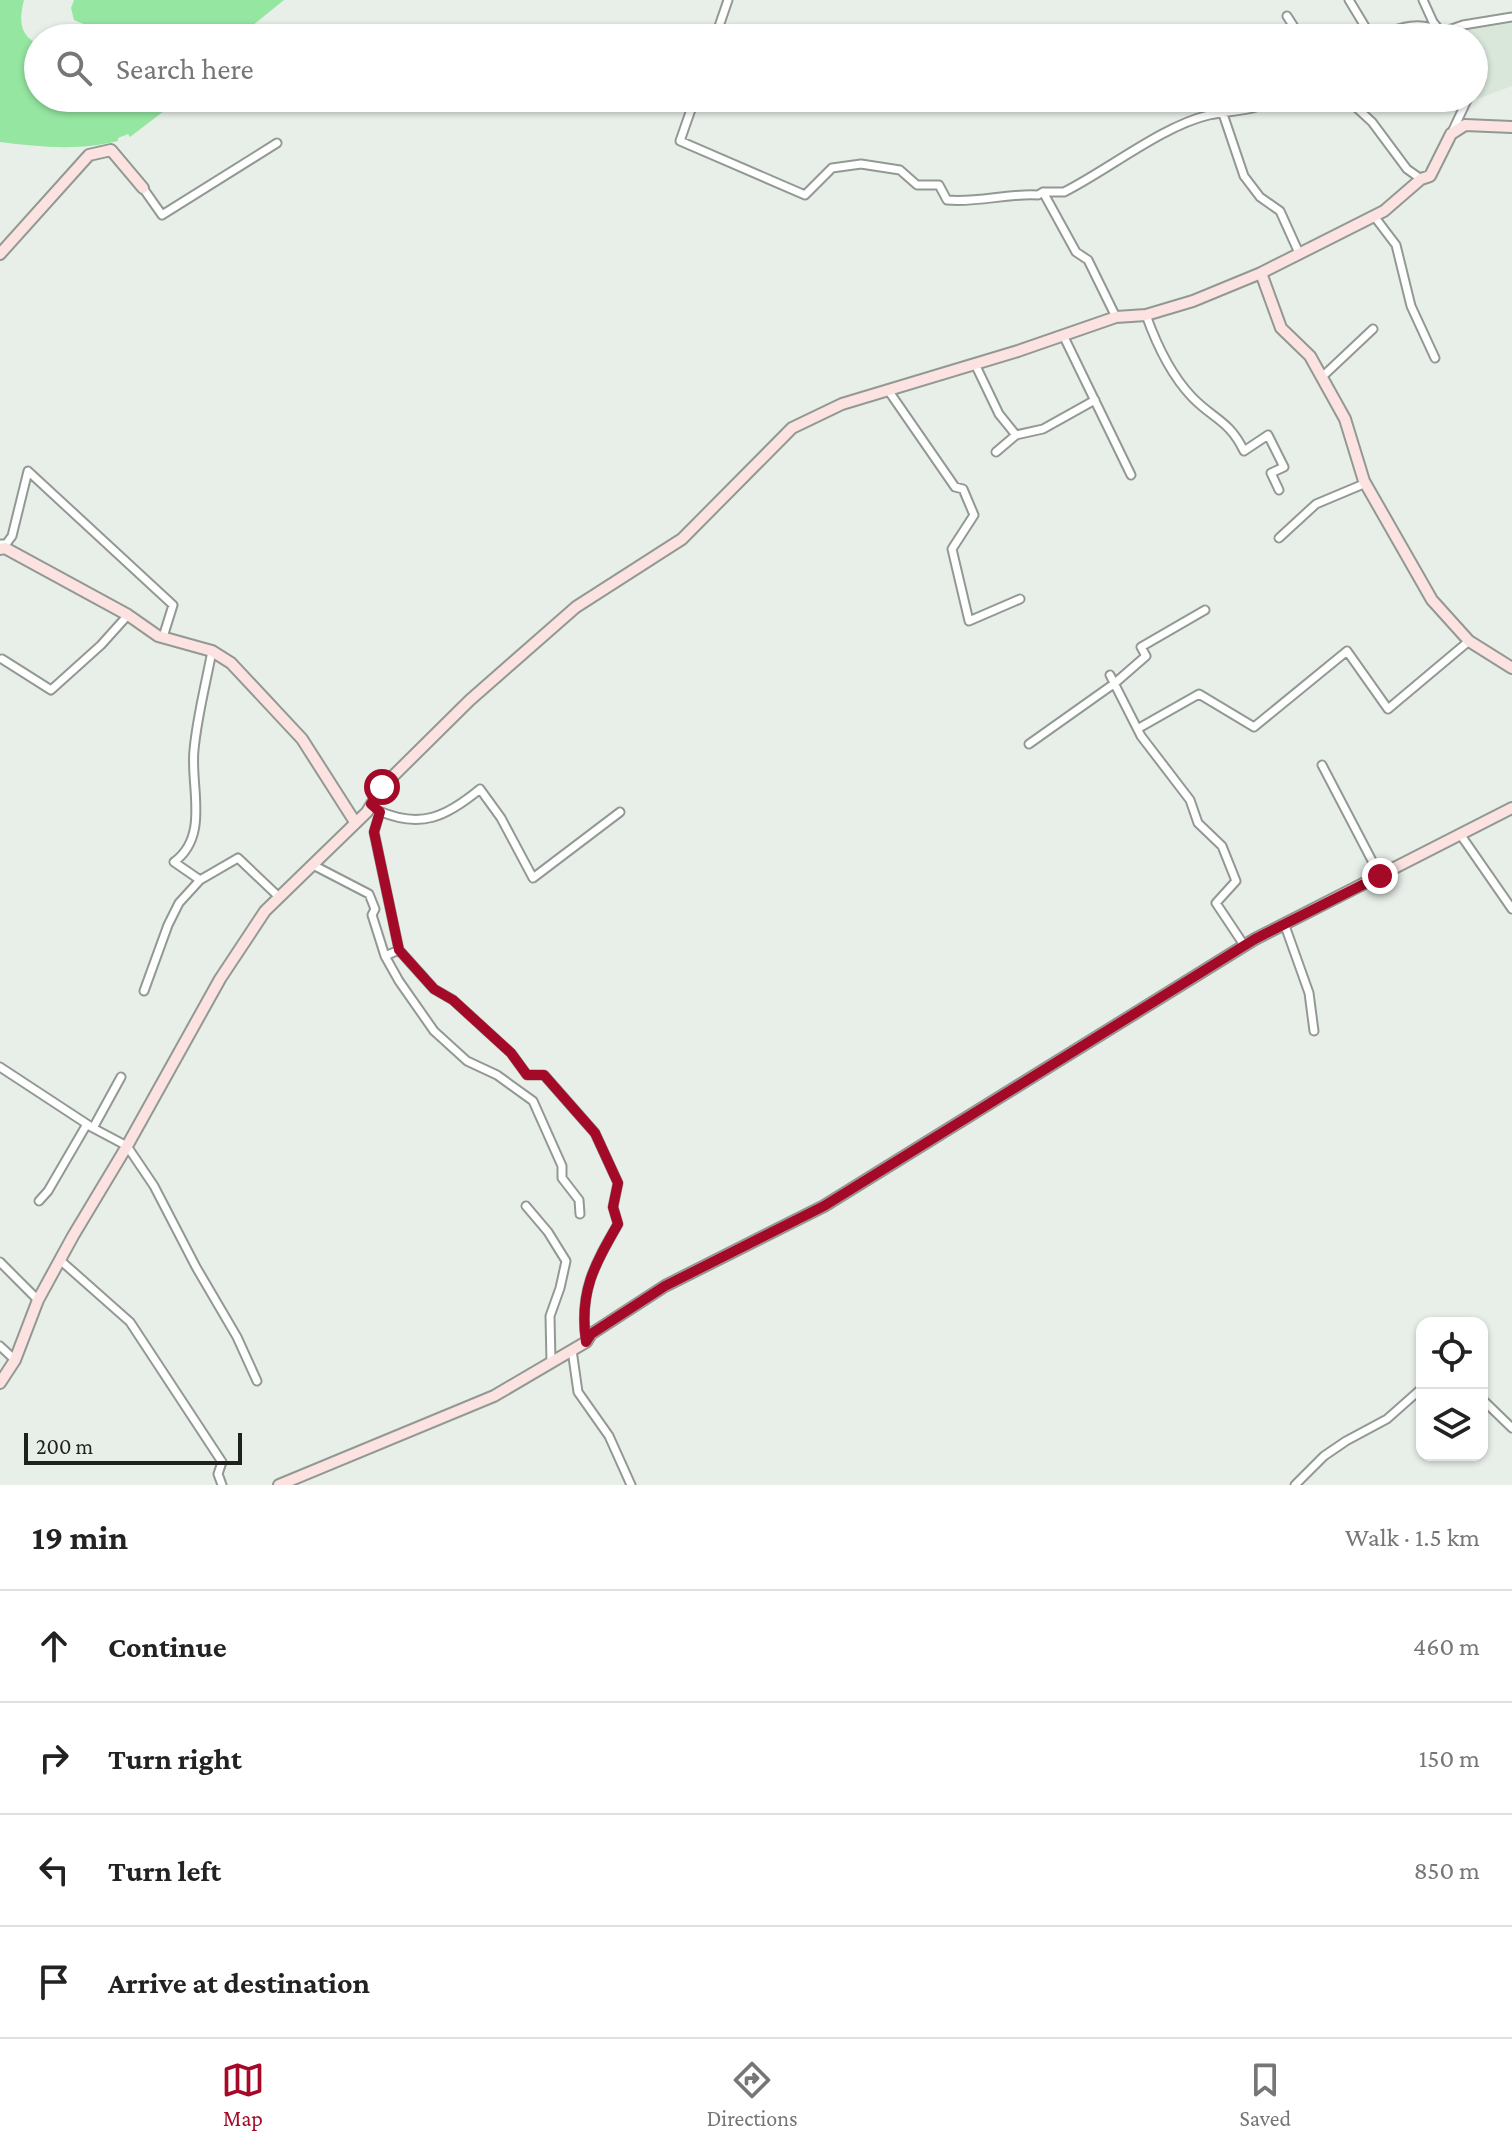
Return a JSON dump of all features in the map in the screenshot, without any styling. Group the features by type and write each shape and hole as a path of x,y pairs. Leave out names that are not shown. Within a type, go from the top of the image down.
{"street":[{"path":"720,24 728,0"},
{"path":"1349,0 1364,24"},
{"path":"1423,0 1435,24"},
{"path":"1287,16 1292,24"},
{"path":"1469,24 1512,17"},
{"path":"690,112 680,141 805,195 832,168 861,164 900,170 917,185 939,185 947,200 969,202 1022,194 1064,192 1178,128 1209,115 1233,112"},
{"path":"1361,112 1407,169 1421,179"},
{"path":"586,1342 582,1315 586,1288 595,1263 618,1224 613,1207 618,1183 595,1133 544,1075 527,1075 511,1053 453,1000 434,989 399,950 374,832 373,809 382,787 470,700 576,607 682,539 792,428 842,404 1116,317 1146,315 1193,301 1261,273 1384,211 1421,179 1430,176 1461,112"},
{"path":"1223,114 1244,176 1260,197 1280,211 1299,253"},
{"path":"1451,134 1465,125 1512,127"},
{"path":"0,254 89,155 111,150 162,215 277,143"},
{"path":"1043,192 1076,252 1088,260 1116,317"},
{"path":"1374,216 1396,245 1411,306 1435,358"},
{"path":"1261,273 1281,328 1310,356 1322,377 1345,419 1366,483 1432,600 1469,641 1512,668"},
{"path":"1146,315 1155,340 1192,397 1235,432 1244,451 1268,435 1284,467 1271,473 1279,490"},
{"path":"1322,377 1373,329"},
{"path":"1063,335 1131,475"},
{"path":"975,364 999,414 1016,435"},
{"path":"888,390 955,487 963,489 974,515 952,549 969,621 1020,599"},
{"path":"996,452 1016,435 1043,429 1095,400"},
{"path":"163,637 173,605 28,471 12,536 1,550 128,615 163,637 212,651 231,663 302,739 355,822"},
{"path":"1279,538 1316,504 1366,483"},
{"path":"1029,744 1115,683 1146,656 1141,647 1205,610"},
{"path":"2,659 51,690 101,645 128,615"},
{"path":"1139,728 1199,694 1254,727 1347,651 1388,709 1469,641"},
{"path":"200,880 174,862 184,855 195,829 193,752 212,651"},
{"path":"1110,675 1141,736 1190,800 1198,823 1222,846 1236,881 1216,903 1244,945"},
{"path":"1322,765 1380,876"},
{"path":"373,809 409,821 440,816 460,806 480,789 496,809 533,878 620,812"},
{"path":"279,1485 494,1396 586,1342 591,1334 665,1286 824,1206 1244,945 1512,808"},
{"path":"0,1383 15,1360 38,1300 220,979 265,911 355,822 373,809"},
{"path":"1460,834 1512,909"},
{"path":"144,991 179,903 200,880 238,858 279,897"},
{"path":"313,865 369,894 375,909 372,915 379,943 385,956 434,1031 467,1061 497,1075 533,1101 562,1166 562,1178 579,1200 580,1214"},
{"path":"1284,923 1309,993 1314,1031"},
{"path":"385,956 399,950"},
{"path":"0,1067 90,1126 127,1146 154,1186 237,1337 257,1381"},
{"path":"39,1201 121,1077"},
{"path":"526,1206 548,1232 566,1261 550,1316 551,1362"},
{"path":"60,1260 130,1322 210,1439 222,1462 218,1474 222,1485"},
{"path":"0,1262 38,1300"},
{"path":"0,1346 15,1360"},
{"path":"572,1350 578,1392 609,1436 631,1485"},
{"path":"1295,1485 1324,1456 1387,1419 1421,1389"},
{"path":"1488,1405 1512,1428"}],"shaded area":[{"path":"0,0 24,0 21,14 24,31 24,112 163,112 130,137 128,134 118,138 118,141 103,144 44,147 0,142"},
{"path":"74,0 284,0 254,24 83,24 74,20 71,8"},
{"path":"1512,12 1512,86 1488,95 1488,24 1472,24"}],"route":[{"path":"382,787 371,804 380,812 374,832 399,950 434,989 453,1000 511,1053 527,1075 544,1075 595,1133 618,1183 613,1207 618,1224 595,1263 586,1288 582,1315 586,1342 591,1334 665,1286 824,1206 1255,939 1380,876"}]}
